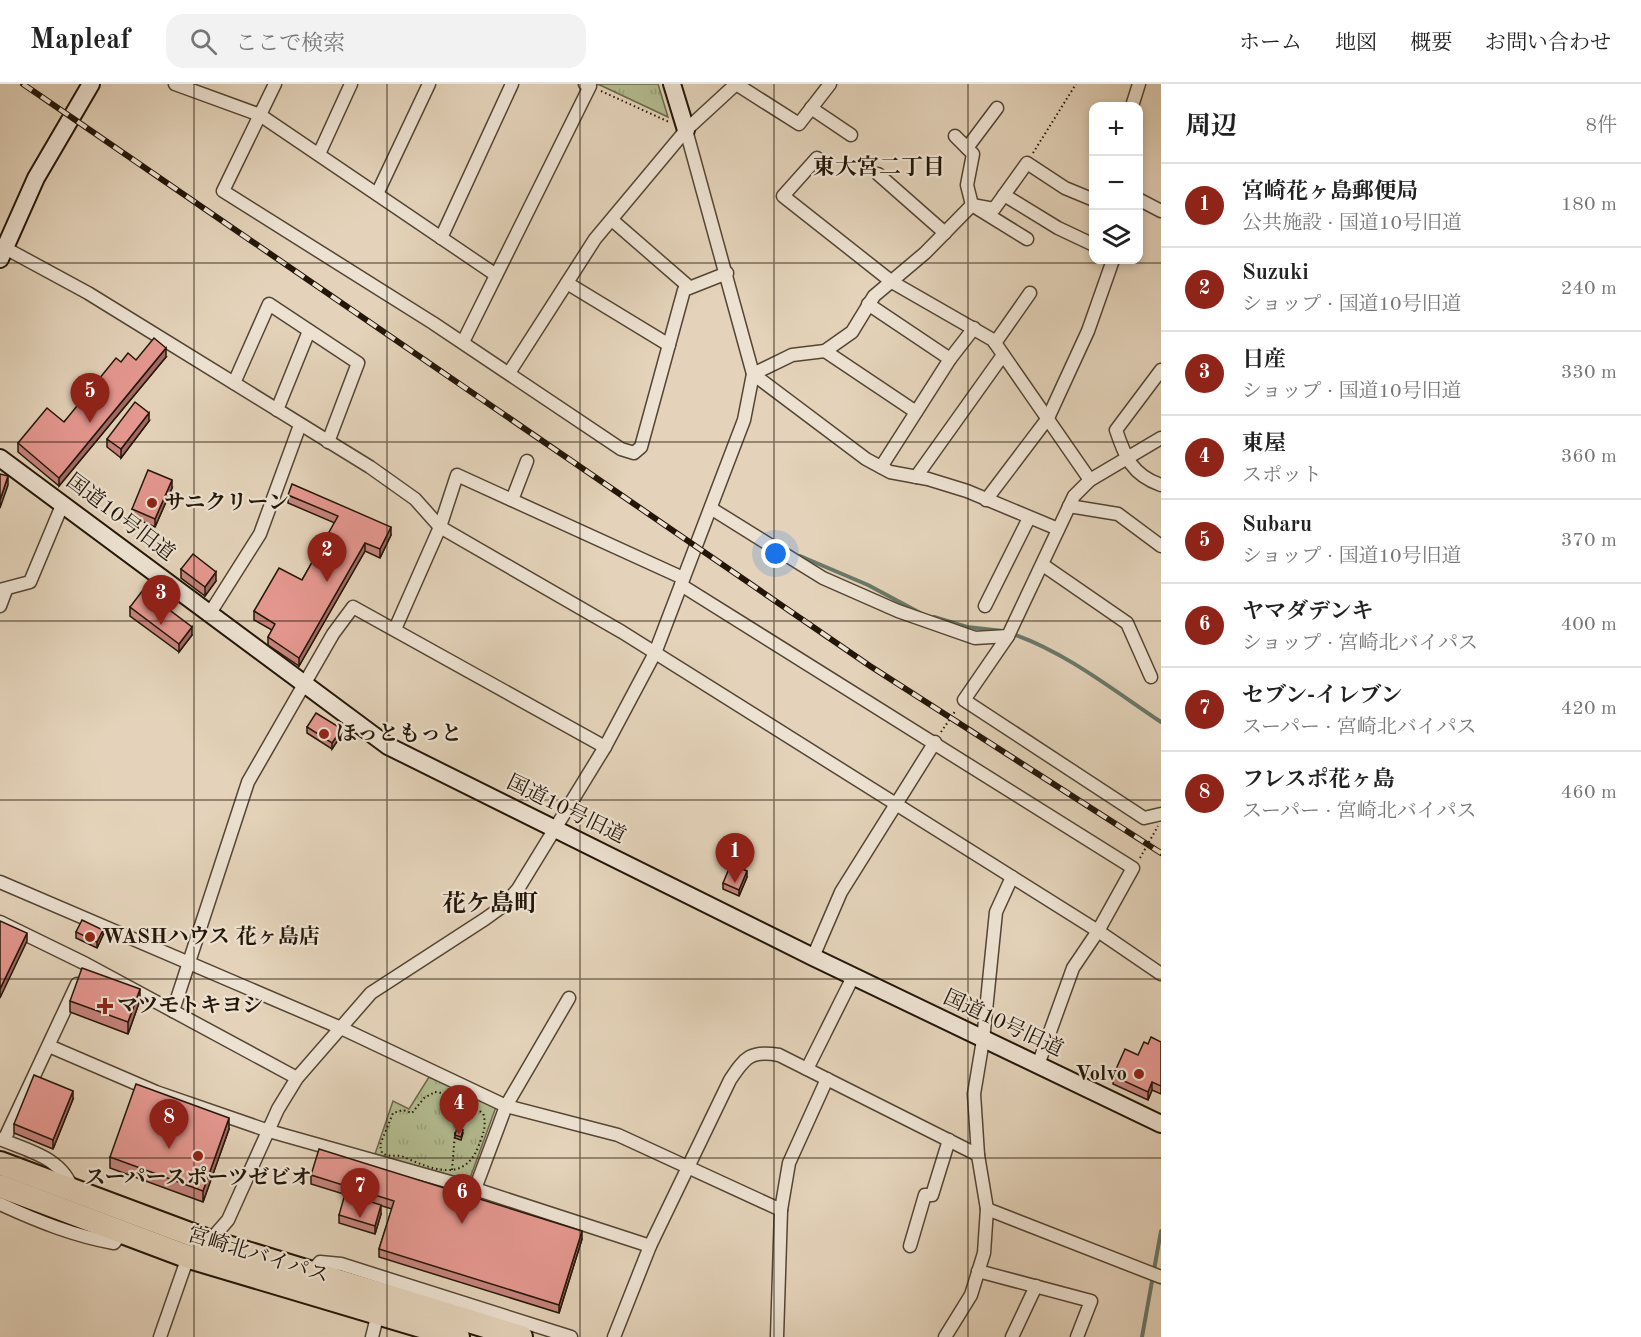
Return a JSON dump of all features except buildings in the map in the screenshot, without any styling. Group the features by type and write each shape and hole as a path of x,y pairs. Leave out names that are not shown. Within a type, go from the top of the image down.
{"highway":[{"name":"宮崎北バイパス","path":"0,1163 74,1193 211,1242 520,1337"},
{"name":"宮崎北バイパス","path":"0,1186 186,1256 458,1337"}],"street":[{"path":"92,84 36,178 3,253 88,293 370,467 415,499 440,527 655,652 1011,876 1161,974"},
{"path":"175,84 195,88 260,115 495,275"},
{"path":"275,84 223,191 463,342 604,438 634,453 641,447 684,290 688,286 727,273"},
{"path":"319,154 351,84"},
{"path":"377,194 429,84"},
{"path":"441,238 512,84"},
{"path":"160,1337 186,1256 211,1242 228,1220 297,1077 371,993 503,906 518,889 605,747 655,652 694,545 712,509 744,420 753,374 727,273 672,84"},
{"path":"509,373 567,283 612,220 686,130 725,88 736,84 800,124 830,84"},
{"path":"1133,102 1139,84"},
{"path":"463,342 587,85"},
{"path":"812,108 851,135"},
{"path":"967,148 997,108"},
{"path":"955,136 973,154 968,185 972,205 1027,239"},
{"path":"817,158 783,196 892,282 974,328 995,343 1090,480"},
{"path":"972,205 994,209 1027,163 1065,188 1089,198"},
{"path":"878,174 945,233"},
{"path":"1004,195 1058,228 1089,243"},
{"path":"1143,202 1161,211"},
{"path":"753,374 792,355 825,351 852,332 874,296 945,233 972,205"},
{"path":"612,220 688,286"},
{"path":"986,500 1048,418 1088,331 1112,264"},
{"path":"567,283 669,345"},
{"path":"995,343 1030,293"},
{"path":"234,383 269,304 358,363 328,442"},
{"path":"868,304 950,359"},
{"path":"881,467 950,359 974,328"},
{"path":"277,410 309,331"},
{"path":"825,351 916,412"},
{"path":"916,477 1003,355"},
{"path":"1161,370 1116,430 1125,459 1139,473 1161,485"},
{"path":"753,374 866,459 890,472 916,477 986,500 1058,529"},
{"path":"210,613 260,534 300,425"},
{"path":"1161,438 1090,480 1074,496 1008,636 964,700 1144,818 1161,814"},
{"name":"国道10号旧道","path":"0,458 388,746 853,977 1161,1124"},
{"path":"512,500 527,461"},
{"path":"395,629 440,527 457,475 682,581 1133,868 1098,932 1073,968 1038,1065"},
{"path":"0,606 3,590 30,582 63,503"},
{"path":"1069,506 1118,514 1161,546"},
{"path":"712,509 823,578 898,611 975,638 1008,636"},
{"path":"985,606 1029,518"},
{"path":"1043,565 1127,623 1151,677"},
{"path":"173,1011 248,782 303,685 352,607 605,747"},
{"path":"813,957 841,892 935,742"},
{"path":"945,1337 970,1295 984,1253 987,1209 978,1155 974,1094 983,1040 996,912 1011,876"},
{"path":"0,882 341,1028 506,1106 618,1135 781,1210"},
{"path":"0,922 86,964 297,1077"},
{"path":"74,1193 68,1175 44,1156 2,1139 49,1046 86,964"},
{"path":"807,1069 853,977"},
{"path":"475,1189 506,1106 568,998"},
{"path":"49,1046 156,1092 269,1131 475,1189 650,1246"},
{"path":"614,1337 650,1246 686,1167 730,1080 742,1061 759,1052 779,1055 978,1155"},
{"path":"777,1337 781,1210 792,1155 827,1079"},
{"path":"910,1246 925,1195 932,1195 949,1140"},
{"path":"0,1204 66,1232 95,1240 114,1242 122,1232"},
{"path":"987,1209 1154,1274"},
{"path":"310,1273 320,1262 341,1264 572,1337"},
{"path":"978,1271 1091,1301 1077,1337"},
{"path":"1012,1337 1036,1286"},
{"path":"372,1337 378,1313"}],"path":[{"path":"1027,163 1076,84"},
{"path":"587,85 686,130"},
{"path":"935,742 964,700"},
{"path":"1133,868 1161,819"},
{"path":"429,1094 449,1094 483,1113 486,1125 474,1157 465,1165 452,1170 413,1162 398,1155 386,1155 381,1149 382,1141 393,1113 403,1110 412,1113 429,1094"},
{"path":"452,1170 455,1133 473,1107"}],"green space":[{"path":"597,84 658,84 668,117 602,86"},
{"path":"429,1077 496,1107 469,1181 375,1154 393,1101 409,1109"}],"waterway":[{"path":"800,556 868,585 924,615"},
{"path":"934,617 967,627 1003,631"},
{"path":"1013,634 1071,662 1161,722"},
{"path":"1142,1337 1161,1231"}],"railway":[{"path":"23,84 870,666 1161,853"}],"place":[{"name":"Subaru","path":"90,423"},
{"name":"サニクリーン","path":"152,503"},
{"name":"Suzuki","path":"327,582"},
{"name":"日産","path":"161,625"},
{"name":"ほっともっと","path":"324,734"},
{"name":"宮崎花ヶ島郵便局","path":"735,883"},
{"name":"WASHハウス 花ヶ島店","path":"90,937"},
{"name":"マツモトキヨシ","path":"105,1006"},
{"name":"Volvo","path":"1139,1074"},
{"name":"東屋","path":"459,1135"},
{"name":"フレスポ花ヶ島","path":"169,1149"},
{"name":"スーパースポーツゼビオ","path":"198,1156"},
{"name":"セブン-イレブン","path":"360,1218"},
{"name":"ヤマダデンキ","path":"462,1224"}],"district":[{"name":"東大宮二丁目","path":"879,168"},
{"name":"花ケ島町","path":"490,905"}]}
